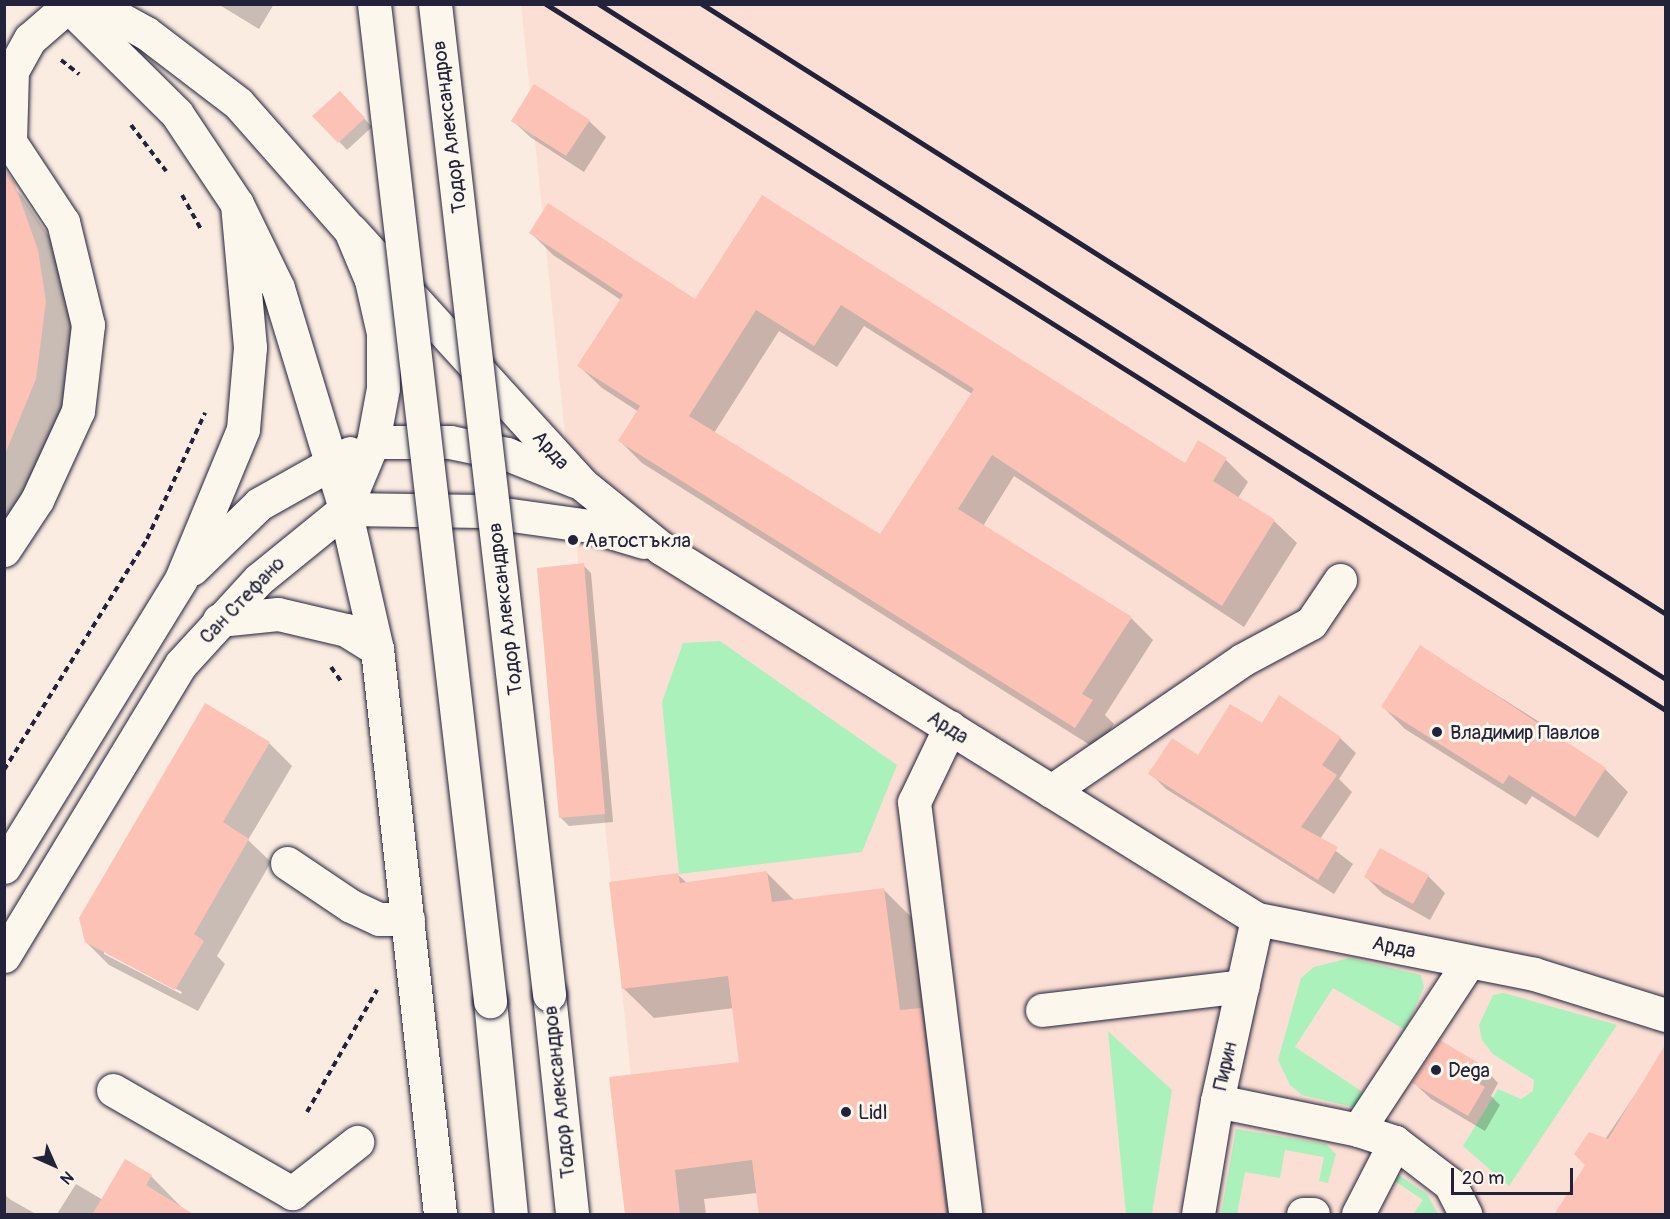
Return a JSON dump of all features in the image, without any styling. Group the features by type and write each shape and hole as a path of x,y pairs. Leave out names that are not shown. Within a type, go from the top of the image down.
{"main road":[{"path":"374,4 490,1001 511,1215"},
{"name":"Тодор Александров","path":"435,4 549,994 572,1215"},
{"path":"4,550 37,500 78,411 88,325 63,222 10,142 12,71 30,39 76,5 177,114 237,204 278,288 331,462 345,509 377,649 440,1215"},
{"name":"Арда","path":"76,5 146,33 238,103 582,484 661,548 1257,920 1468,963 1534,974 1665,1015"},
{"path":"4,867 182,579 243,429 248,396 250,347 237,204"},
{"path":"345,509 373,442 383,388 383,333 371,280 351,230"},
{"path":"182,579 259,504 331,462 373,442 461,445 507,454 582,484"},
{"path":"345,509 483,511 590,526 661,548"},
{"name":"Сан Стефано","path":"4,956 181,664 219,620 292,549 345,509"},
{"path":"1051,791 1242,660 1311,623 1340,579"},
{"path":"219,620 278,614 346,630 377,649"},
{"path":"950,727 914,802 965,1215"},
{"path":"287,863 351,906 379,919 408,919"},
{"name":"Пирин","path":"1198,1215 1217,1101 1257,920"},
{"path":"1358,1130 1468,963"},
{"path":"1042,1010 1243,986"},
{"path":"113,1090 292,1193 357,1142"},
{"path":"1217,1101 1358,1130 1395,1142 1450,1184 1465,1215"},
{"path":"1358,1215 1395,1142"},
{"path":"1303,1215 1313,1215"}],"path":[{"path":"4,770 147,539 205,412"},
{"path":"307,1112 378,987"}],"shaded area":[{"path":"521,5 1665,5 1665,1214 645,1214"}],"green space":[{"path":"720,641 897,765 862,852 679,874 662,702 683,643"},
{"path":"1349,958 1421,975 1424,987 1405,1030 1333,988 1295,1047 1364,1093 1357,1108 1302,1095 1290,1085 1278,1060 1301,978 1314,967"},
{"path":"1504,993 1617,1025 1509,1186 1463,1146 1498,1089 1521,1099 1533,1091 1534,1080 1493,1054 1482,1040 1479,1025 1493,995"},
{"path":"1108,1031 1172,1090 1152,1214 1126,1214"},
{"path":"1236,1129 1326,1144 1336,1154 1328,1183 1319,1181 1324,1157 1285,1150 1280,1178 1245,1172 1237,1214 1221,1214"},
{"path":"1385,1166 1427,1194 1438,1214 1413,1214 1423,1200 1377,1169"}],"building":[{"path":"534,84 590,120 566,156 511,121"},
{"path":"340,91 365,118 338,143 312,116"},
{"path":"4,169 14,182 38,250 46,301 36,379 5,454"},
{"path":"762,195 1185,463 1198,440 1227,458 1213,481 1275,520 1222,606 992,455 958,509 1132,617 1082,694 1093,700 1075,728 618,441 640,406 577,366 623,295 529,233 548,203 695,299","holes":["841,305 974,389 880,534 689,416 756,310 814,346"]},
{"path":"584,563 605,814 559,818 537,568"},
{"path":"1420,645 1606,768 1575,817 1509,775 1503,784 1381,707"},
{"path":"1279,695 1341,737 1322,765 1337,775 1301,827 1338,847 1318,880 1148,774 1172,738 1198,755 1230,704 1262,723"},
{"path":"205,703 270,742 223,822 249,839 194,934 204,941 175,990 85,942 79,918"},
{"path":"1380,848 1429,875 1413,904 1364,877"},
{"name":"Lidl","path":"767,871 772,902 884,888 900,1010 921,1008 946,1215 759,1215 752,1160 675,1170 680,1215 625,1215 609,1077 739,1062 728,976 622,989 609,882 678,873 680,883"},
{"path":"1440,1040 1482,1065 1474,1081 1485,1087 1468,1116 1412,1083"},
{"path":"1665,1045 1665,1215 1554,1215 1585,1165 1574,1154 1589,1132 1608,1139"},
{"path":"125,1159 152,1175 146,1185 195,1215 92,1215"}],"railway":[{"path":"546,4 1666,710"},
{"path":"599,4 1666,679"},
{"path":"702,4 1666,614"}],"place":[{"name":"Автостъкла","path":"573,540"},
{"name":"Владимир Павлов","path":"1437,732"},
{"name":"Dega","path":"1436,1070"},
{"name":"Lidl","path":"846,1112"}]}
